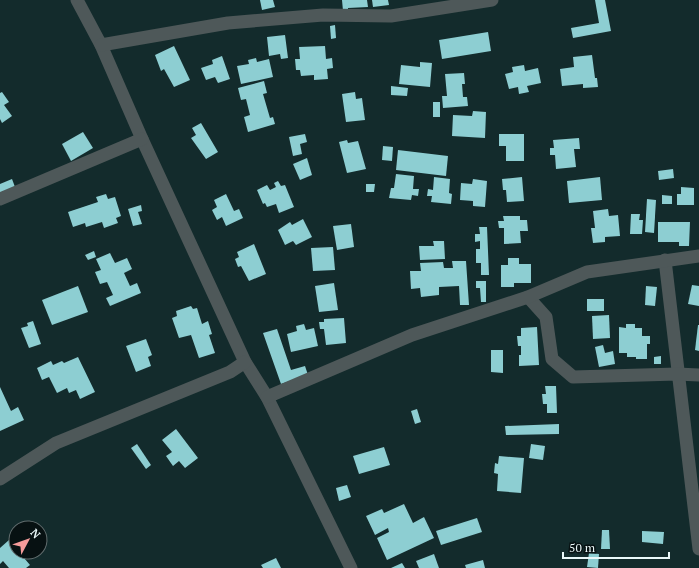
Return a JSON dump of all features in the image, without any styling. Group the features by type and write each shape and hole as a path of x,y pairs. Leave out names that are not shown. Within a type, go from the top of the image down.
{"street":[{"path":"77,0 101,45 142,139 245,362 266,397 351,568"},
{"path":"101,45 228,23 323,15 391,16 492,0"},
{"path":"0,199 142,139"},
{"path":"266,397 412,335 528,297 587,272 699,256"},
{"path":"665,260 677,374 699,549"},
{"path":"528,297 546,317 552,359 573,377 677,374 699,375"},
{"path":"0,479 56,443 230,372 245,362"}],"building":[{"path":"260,0 273,0 275,7 262,10"},
{"path":"342,0 367,0 368,7 348,8 348,11 343,11"},
{"path":"372,0 388,0 389,5 373,7"},
{"path":"595,0 605,0 611,31 573,38 571,28 599,23"},
{"path":"335,25 336,38 331,39 330,26"},
{"path":"488,32 491,51 442,59 439,40"},
{"path":"285,35 288,58 281,59 280,54 269,56 267,37"},
{"path":"174,46 190,80 174,87 164,69 161,71 155,55"},
{"path":"325,46 326,59 332,58 333,68 327,69 328,79 314,80 314,75 301,76 300,70 296,70 295,59 300,59 299,47"},
{"path":"592,55 595,78 597,78 598,87 583,88 583,84 562,86 560,69 574,67 573,57"},
{"path":"222,56 230,79 218,83 215,77 206,80 201,68 213,64 212,60"},
{"path":"256,58 257,62 269,59 273,77 241,84 237,66 249,64 248,60"},
{"path":"420,62 432,63 430,87 399,84 401,65 420,67"},
{"path":"524,65 525,71 538,68 541,83 527,86 529,92 519,94 518,87 509,89 505,74 513,72 512,67"},
{"path":"464,73 465,84 462,84 463,97 467,97 468,106 443,108 442,96 447,96 445,74"},
{"path":"264,81 267,93 263,94 270,118 273,117 275,124 248,132 244,117 250,115 246,99 241,100 238,88"},
{"path":"391,86 408,88 407,96 391,95"},
{"path":"2,92 9,102 4,105 12,116 2,123 0,119 0,93"},
{"path":"355,92 356,99 362,98 365,120 346,122 342,94"},
{"path":"433,102 440,102 440,117 433,117"},
{"path":"473,111 486,112 485,138 452,136 453,115 472,116"},
{"path":"201,123 218,152 206,159 191,138 196,135 192,128"},
{"path":"83,132 93,148 71,161 62,144"},
{"path":"305,134 307,142 300,144 302,154 293,156 289,137"},
{"path":"499,134 524,134 524,161 506,161 506,146 499,146"},
{"path":"579,138 580,149 574,149 576,167 556,169 555,155 550,155 550,148 554,148 553,140"},
{"path":"347,140 348,143 358,141 366,169 347,173 339,142"},
{"path":"383,146 393,147 392,161 382,160"},
{"path":"398,150 448,156 446,176 396,170"},
{"path":"307,158 312,175 300,180 293,164"},
{"path":"673,169 674,178 659,180 658,171"},
{"path":"396,174 414,176 413,189 419,189 418,196 412,195 411,200 389,198 391,188 394,188"},
{"path":"434,177 450,179 449,193 452,194 451,204 431,202 432,196 427,196 428,189 433,190"},
{"path":"522,177 524,201 507,202 506,190 503,190 502,179"},
{"path":"600,177 602,200 569,203 567,181"},
{"path":"12,179 15,187 0,193 0,184"},
{"path":"473,179 487,181 485,207 473,206 473,201 460,200 461,183 472,184"},
{"path":"278,181 281,186 285,185 294,207 279,213 276,204 267,207 265,203 263,204 257,190 267,185 270,190 276,187 274,183"},
{"path":"366,184 375,184 374,192 366,192"},
{"path":"681,187 694,188 694,205 677,205 677,194 681,194"},
{"path":"106,194 108,199 115,197 121,216 116,218 118,223 104,228 102,222 86,227 85,223 73,227 68,212 98,202 96,197"},
{"path":"226,194 234,211 239,209 243,218 226,226 222,217 217,220 212,210 217,207 214,200"},
{"path":"662,195 672,196 672,204 662,204"},
{"path":"647,199 656,200 654,233 645,232"},
{"path":"141,205 142,211 138,212 142,224 133,226 128,209"},
{"path":"608,209 609,216 618,215 620,236 605,237 605,242 593,243 591,228 595,228 593,211"},
{"path":"631,214 640,214 639,220 643,220 642,234 630,234"},
{"path":"503,216 520,216 520,220 527,220 528,231 520,231 521,243 504,244 504,228 499,228 498,221 504,221"},
{"path":"303,219 312,237 296,245 293,241 285,245 278,230 290,222 292,225"},
{"path":"658,222 690,222 689,246 679,246 679,242 658,242"},
{"path":"351,224 354,247 337,250 333,226"},
{"path":"479,227 487,227 489,275 481,275 481,263 476,263 476,249 480,249 480,241 475,242 475,234 480,234"},
{"path":"433,241 444,241 445,259 420,260 419,246 434,246"},
{"path":"254,244 266,274 249,281 241,266 238,267 235,259 239,257 237,252"},
{"path":"333,247 335,270 313,271 311,248"},
{"path":"94,251 96,257 88,260 85,255"},
{"path":"110,253 115,263 127,258 132,269 124,273 130,286 137,283 141,293 110,306 106,298 113,295 107,282 100,284 95,272 101,270 96,259"},
{"path":"508,258 519,258 519,264 531,264 531,283 514,283 514,287 501,287 501,265 508,265"},
{"path":"452,261 466,261 469,305 460,305 459,286 439,287 439,295 421,297 420,288 411,289 410,271 421,271 420,263 443,262 444,268 453,268"},
{"path":"476,281 486,281 486,302 481,302 480,288 476,288"},
{"path":"334,283 338,310 319,312 315,286"},
{"path":"692,285 699,286 699,306 688,304"},
{"path":"78,286 88,312 52,325 42,300"},
{"path":"646,286 657,287 655,306 645,305"},
{"path":"587,299 604,299 604,311 587,311"},
{"path":"191,306 193,309 197,308 202,324 208,321 212,334 209,335 215,353 199,358 191,335 179,338 172,318 177,316 176,311"},
{"path":"609,315 610,338 593,339 592,316"},
{"path":"344,318 346,343 326,345 324,329 320,329 319,322 324,322 324,319"},
{"path":"33,321 41,344 29,348 21,328 28,326 27,323"},
{"path":"304,324 306,330 314,328 318,346 291,352 287,334 297,331 296,326"},
{"path":"626,324 635,324 635,328 642,328 642,336 650,336 650,344 647,344 647,359 636,359 636,357 627,357 627,353 619,353 619,327 626,328"},
{"path":"699,325 699,351 695,350"},
{"path":"537,327 539,365 519,366 521,346 518,346 517,336 521,336 521,328"},
{"path":"277,329 291,370 305,366 308,375 281,384 263,333"},
{"path":"146,339 152,355 148,357 151,366 136,372 126,346"},
{"path":"603,345 605,353 613,351 615,364 599,367 595,347"},
{"path":"491,350 503,350 503,373 491,372"},
{"path":"661,356 661,364 654,364 654,357"},
{"path":"78,357 95,392 80,399 76,390 69,393 67,388 57,393 49,377 42,380 37,368 51,361 53,365 62,361 64,363"},
{"path":"545,386 556,386 557,413 547,413 547,404 543,404 542,394 546,394"},
{"path":"0,387 11,411 18,407 24,420 0,431"},
{"path":"417,409 421,422 415,424 411,411"},
{"path":"559,424 559,434 506,435 505,426"},
{"path":"176,429 198,458 185,468 179,461 173,466 166,456 172,452 162,440"},
{"path":"137,444 151,465 146,469 131,448"},
{"path":"531,444 545,446 543,460 529,458"},
{"path":"384,447 390,465 359,474 353,456"},
{"path":"499,456 524,458 521,493 497,491 498,474 494,473 495,463 498,464"},
{"path":"347,485 351,497 339,501 336,488"},
{"path":"404,504 413,523 424,517 434,538 387,560 377,538 389,532 388,528 375,535 366,516 382,509 384,513"},
{"path":"477,518 482,532 441,545 436,531"},
{"path":"602,530 609,530 610,549 601,549"},
{"path":"642,531 664,532 663,544 642,542"},
{"path":"8,541 8,560 26,560 30,565 26,568 9,568 3,561 0,564 0,548"},
{"path":"589,553 599,554 598,568 587,567"},
{"path":"434,554 439,568 419,568 416,561"},
{"path":"276,558 281,568 263,568 261,565"},
{"path":"483,560 485,568 466,568 465,565"},
{"path":"402,563 405,568 391,568"}]}
